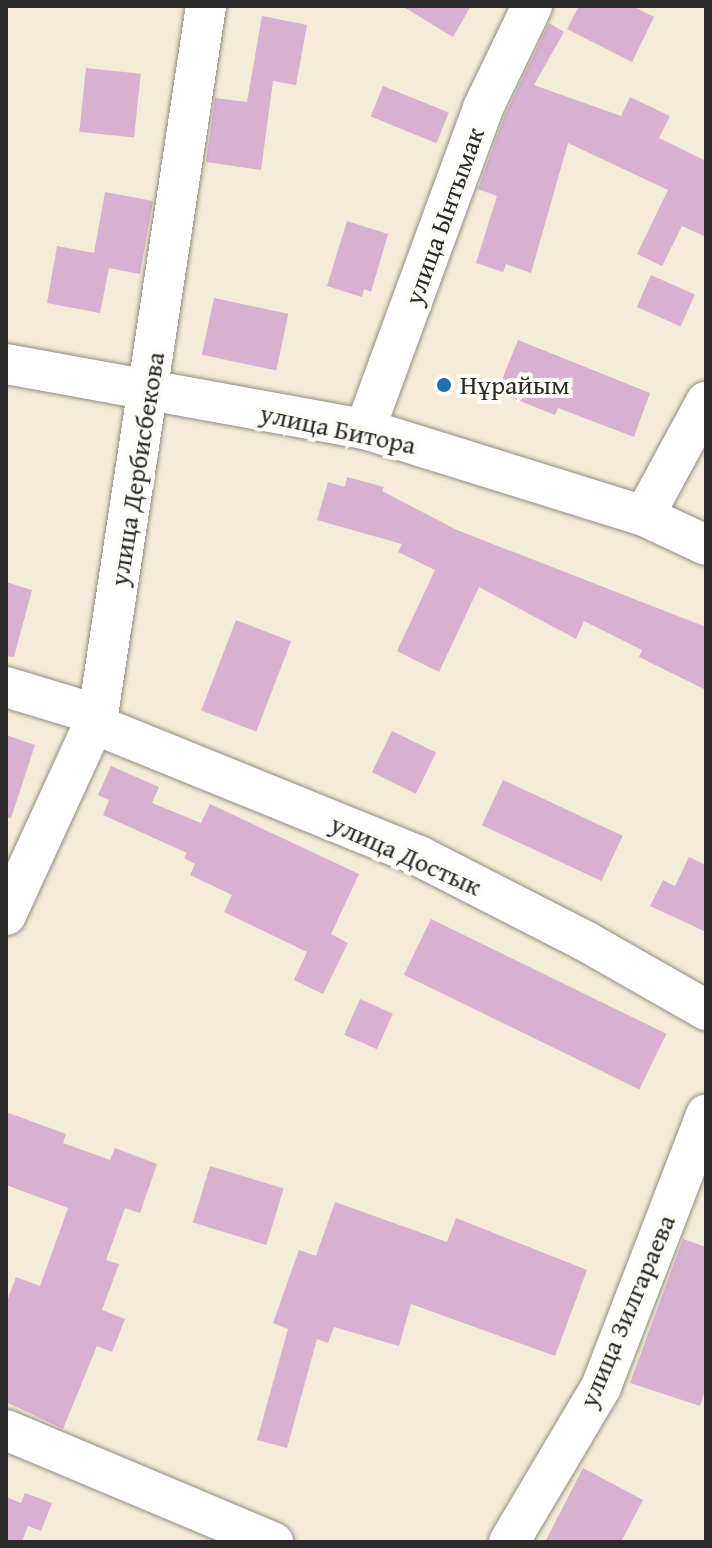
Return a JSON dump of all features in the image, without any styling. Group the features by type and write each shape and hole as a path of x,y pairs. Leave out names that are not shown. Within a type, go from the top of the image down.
{"street":[{"name":"улица Дербисбекова","path":"6,915 96,719 149,393 206,6"},
{"name":"улица Ынтымак","path":"365,429 483,108 532,6"},
{"name":"улица Битора","path":"6,364 149,393 365,429 644,516 706,545"},
{"path":"644,516 706,402"},
{"name":"улица Достык","path":"6,687 96,719 421,857 587,942 706,1010"},
{"name":"улица Зилгараева","path":"509,1542 601,1387 706,1115"},
{"path":"6,1430 273,1542"}],"building":[{"path":"402,6 471,6 453,37"},
{"path":"579,6 632,6 654,17 632,62 567,29"},
{"path":"262,16 307,25 296,85 273,81 261,170 206,162 215,98 247,102"},
{"path":"549,23 564,32 534,85 621,116 630,97 670,116 659,138 706,161 706,237 682,226 662,266 637,254 668,190 568,143 531,273 506,264 503,272 476,263 497,196 478,189 504,117"},
{"path":"86,68 141,74 134,137 79,132"},
{"path":"383,86 449,113 436,143 371,117"},
{"path":"105,192 153,201 140,274 109,268 100,313 47,303 57,246 94,253"},
{"path":"347,221 388,234 371,292 364,289 362,297 327,286"},
{"path":"651,275 695,295 681,326 637,307"},
{"path":"214,298 288,314 276,371 202,355"},
{"path":"518,340 650,393 634,437 558,408 555,415 497,392"},
{"path":"347,477 384,487 382,491 457,530 706,627 706,690 639,657 642,650 584,621 576,639 479,587 439,672 397,651 435,570 398,552 402,544 317,520 328,482 345,487"},
{"path":"6,582 32,590 14,657 6,656"},
{"path":"236,620 291,641 256,732 201,711"},
{"path":"392,731 436,752 416,794 372,772"},
{"path":"6,735 35,745 11,818 6,818"},
{"path":"111,766 159,787 152,803 201,823 210,804 359,874 331,934 348,943 323,994 294,980 307,952 224,912 232,895 190,875 195,864 184,858 187,853 103,815 109,800 98,795"},
{"path":"503,780 623,836 602,881 482,825"},
{"path":"689,857 706,865 706,932 650,906 663,880 675,886"},
{"path":"431,919 666,1034 639,1090 404,975"},
{"path":"360,999 393,1014 377,1049 344,1035"},
{"path":"6,1112 66,1134 63,1143 110,1160 115,1148 157,1164 140,1213 125,1208 106,1260 119,1264 102,1310 125,1319 112,1352 97,1346 63,1429 6,1402 6,1304 16,1277 40,1286 68,1208 6,1185"},
{"path":"210,1166 284,1189 266,1245 193,1222"},
{"path":"335,1202 447,1242 456,1218 587,1270 555,1356 411,1304 399,1346 334,1327 328,1343 317,1339 287,1448 257,1440 288,1329 273,1323 299,1250 316,1256"},
{"path":"683,1239 706,1247 706,1387 700,1406 630,1383"},
{"path":"583,1468 643,1500 621,1542 545,1542"},
{"path":"25,1493 52,1503 41,1531 28,1526 22,1542 6,1542 6,1497 21,1503"}],"place":[{"name":"Нұрайым","path":"444,385"}]}
